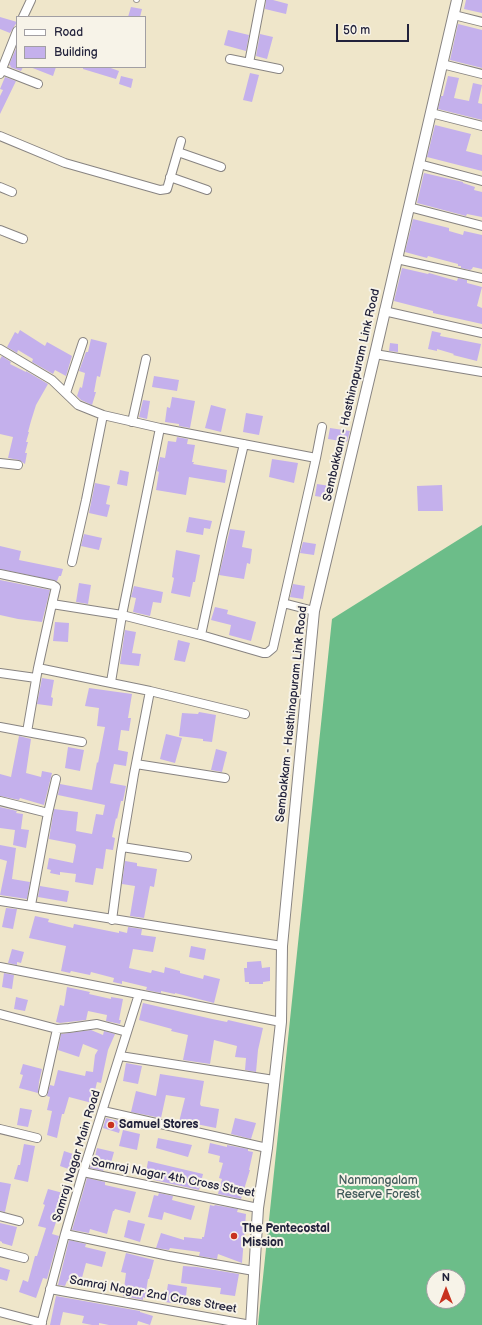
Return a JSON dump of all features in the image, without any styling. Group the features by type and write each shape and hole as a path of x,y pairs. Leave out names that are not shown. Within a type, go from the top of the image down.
{"street":[{"path":"24,16 31,0"},
{"path":"249,63 261,0"},
{"name":"Sembakkam - Hasthinapuram Link Road","path":"251,1325 258,1208 267,1148 281,1022 282,946 314,611 457,0"},
{"path":"454,15 482,22"},
{"path":"16,34 1,72 38,84"},
{"path":"230,59 279,69"},
{"path":"442,64 482,74"},
{"path":"431,113 482,126"},
{"path":"0,136 66,162 160,190 167,190 181,141"},
{"path":"178,152 221,167"},
{"path":"419,164 482,181"},
{"path":"170,177 207,190"},
{"path":"0,187 12,192"},
{"path":"409,207 482,226"},
{"path":"0,230 23,239"},
{"path":"397,259 482,278"},
{"path":"384,311 482,334"},
{"path":"66,393 83,342"},
{"path":"0,349 52,380 78,405 103,415 160,428 316,458"},
{"path":"375,354 482,372"},
{"path":"132,422 146,360"},
{"path":"72,562 103,415"},
{"path":"52,604 122,615 267,653 273,648 322,427"},
{"path":"111,682 122,615 160,428"},
{"path":"201,635 244,444"},
{"path":"0,463 18,465"},
{"path":"0,574 53,585 56,587 38,668 27,732"},
{"path":"283,603 314,611"},
{"path":"38,668 111,682 245,714"},
{"path":"0,673 36,678"},
{"path":"112,920 122,847 150,691"},
{"path":"0,727 82,742"},
{"path":"136,764 225,778"},
{"path":"31,906 48,813 56,779"},
{"path":"0,801 48,813"},
{"path":"122,847 187,857"},
{"path":"0,901 282,946"},
{"path":"0,967 281,1022"},
{"name":"Samraj Nagar Main Road","path":"41,1324 83,1172 139,994"},
{"path":"0,1014 57,1029 97,1024 127,1032"},
{"path":"43,1092 57,1029"},
{"path":"120,1056 274,1080"},
{"path":"103,1111 267,1148"},
{"path":"0,1128 36,1138"},
{"name":"Samraj Nagar 4th Cross Street","path":"83,1172 258,1208"},
{"path":"0,1216 19,1221"},
{"path":"65,1234 169,1256 254,1271"},
{"path":"0,1252 24,1258"},
{"name":"Samraj Nagar 2nd Cross Street","path":"50,1289 251,1325"},
{"path":"0,1312 41,1324"}],"green space":[{"name":"Nanmangalam Reserve Forest","path":"482,525 482,1325 258,1325 332,619"}],"building":[{"path":"266,0 273,0 288,4 286,14 265,9"},
{"path":"466,0 482,0 482,13 464,9"},
{"path":"131,7 142,9 140,16 128,16"},
{"path":"0,17 16,22 10,33 0,29"},
{"path":"458,24 482,30 482,68 450,60"},
{"path":"228,30 249,35 246,51 224,45"},
{"path":"260,34 273,37 267,59 256,56"},
{"path":"16,48 16,68 22,68 21,71 10,67 11,66 9,65"},
{"path":"33,68 56,68 53,76"},
{"path":"111,68 119,71 116,79 83,69"},
{"path":"250,73 259,75 252,102 243,100"},
{"path":"121,76 133,79 131,88 119,84"},
{"path":"448,76 459,78 454,98 469,101 473,83 482,85 478,103 482,104 482,120 438,109"},
{"path":"5,77 16,81 0,114 0,96 3,90 0,89"},
{"path":"435,125 471,134 466,151 482,155 482,171 427,157"},
{"path":"424,173 463,182 475,187 474,190 482,192 482,217 467,214 466,216 417,203"},
{"path":"413,219 449,228 449,231 463,235 464,231 482,235 482,269 473,267 470,270 461,268 458,264 405,252"},
{"path":"402,268 429,273 457,281 458,278 467,280 467,283 482,287 477,306 482,308 482,324 433,313 433,311 394,301"},
{"path":"20,330 45,346 47,342 72,356 66,376 55,370 53,374 32,362 33,359 18,350 17,353 7,347 15,332 18,334"},
{"path":"432,331 441,333 440,336 481,344 477,361 437,349 437,351 428,349"},
{"path":"91,339 107,343 100,377 97,376 94,392 96,392 92,405 81,400 77,396 80,387 82,388 85,373 79,371 86,352 88,352"},
{"path":"390,343 398,344 398,352 389,351"},
{"path":"2,356 11,362 10,364 26,371 48,384 36,405 31,421 26,442 28,442 25,453 27,453 25,464 19,460 8,458 13,437 0,434 0,359"},
{"path":"154,376 179,380 177,391 152,387"},
{"path":"172,397 195,401 190,428 179,426 179,424 165,422 167,407 170,408"},
{"path":"143,400 150,401 147,419 139,417"},
{"path":"211,405 226,409 221,432 205,428"},
{"path":"246,413 263,416 259,435 243,432"},
{"path":"330,428 350,431 347,442 328,439"},
{"path":"177,437 188,439 187,444 195,445 192,462 194,462 193,464 227,470 225,483 189,477 186,495 156,490 159,472 157,471 160,457 165,458 168,441 176,442"},
{"path":"272,459 298,463 294,483 269,477"},
{"path":"120,470 129,472 127,486 117,484"},
{"path":"95,483 110,486 106,504 110,505 107,517 89,513"},
{"path":"317,484 330,486 328,498 315,496"},
{"path":"442,485 443,511 418,511 417,486"},
{"path":"189,517 212,521 210,529 204,528 203,535 186,532"},
{"path":"230,529 245,531 242,547 252,549 250,564 247,563 244,579 219,575"},
{"path":"84,534 102,538 99,550 81,546"},
{"path":"303,542 316,544 314,555 300,553"},
{"path":"0,546 21,551 19,560 63,569 61,576 59,576 57,581 0,569"},
{"path":"176,550 200,555 195,582 193,582 190,597 171,593 174,578 172,577"},
{"path":"0,580 50,590 42,622 0,615"},
{"path":"79,583 91,585 88,604 76,602"},
{"path":"293,584 305,586 303,599 290,597"},
{"path":"134,586 163,592 161,603 153,602 150,616 133,612 136,598 131,597"},
{"path":"215,607 228,610 227,614 256,622 251,641 229,635 231,625 211,620"},
{"path":"55,622 69,623 68,642 53,641"},
{"path":"125,630 136,632 132,653 141,654 139,666 120,664"},
{"path":"178,640 190,643 185,662 174,660"},
{"path":"42,678 54,680 51,697 53,698 52,706 37,704"},
{"path":"89,688 132,694 128,718 131,718 129,731 121,730 118,750 128,752 126,766 114,764 110,783 126,786 112,837 115,838 113,850 106,849 103,869 96,868 93,885 75,882 76,874 60,872 60,875 50,873 51,870 47,869 49,858 73,863 76,846 75,844 49,839 54,809 78,812 76,831 92,834 96,814 103,815 105,805 58,795 60,784 92,790 105,727 97,726 99,708 85,706"},
{"path":"199,712 216,715 212,742 203,741 203,739 179,736 182,713 198,714"},
{"path":"166,734 182,738 175,763 160,759"},
{"path":"19,736 31,739 26,773 41,777 42,771 52,773 44,805 20,798 19,800 0,796 0,774 11,777"},
{"path":"68,747 84,750 80,771 65,768"},
{"path":"216,749 227,752 222,772 211,770"},
{"path":"0,807 23,814 21,829 29,830 26,848 13,845 15,830 0,828"},
{"path":"0,845 16,848 12,879 30,882 27,899 0,895 7,861 0,859"},
{"path":"125,861 137,863 137,866 157,869 154,887 150,886 144,918 130,916 135,886 122,884"},
{"path":"40,886 69,891 67,902 38,897"},
{"path":"6,908 17,909 13,929 2,927"},
{"path":"35,916 49,919 48,922 73,928 74,924 119,933 119,931 127,933 128,927 142,929 141,935 156,937 153,952 133,949 129,968 151,973 152,970 164,973 165,967 180,971 180,973 203,979 204,975 220,979 214,1003 175,993 161,991 161,993 146,990 147,987 122,981 122,984 113,982 114,978 91,972 90,975 71,971 70,973 61,971 66,946 29,938"},
{"path":"191,946 206,949 204,960 189,957"},
{"path":"12,949 24,952 21,963 17,962 17,965 8,963"},
{"path":"261,961 262,968 270,967 270,981 263,982 263,984 249,984 249,982 245,982 244,968 247,968 247,962"},
{"path":"4,973 14,975 12,989 2,987"},
{"path":"67,987 90,992 89,994 111,999 111,997 123,999 119,1020 121,1020 120,1024 106,1021 107,1015 88,1011 86,1020 60,1023 56,1022 60,1005 64,1006"},
{"path":"16,997 28,1000 25,1011 14,1009"},
{"path":"143,1003 212,1019 227,1022 228,1020 263,1028 258,1050 256,1072 245,1070 246,1058 235,1057 237,1046 214,1040 210,1064 183,1060 188,1035 139,1020"},
{"path":"91,1030 103,1035 104,1031 115,1034 108,1050 101,1083 97,1082 92,1103 69,1097 64,1114 62,1114 57,1138 47,1135 52,1111 47,1110 50,1097 47,1096 50,1085 54,1086 58,1070 85,1076 86,1071 93,1072 95,1055 98,1050 83,1044 79,1057 58,1050 61,1034"},
{"path":"126,1063 142,1066 138,1084 123,1081"},
{"path":"23,1064 42,1069 38,1093 19,1088 23,1075 20,1074"},
{"path":"160,1074 204,1081 200,1104 201,1106 219,1109 216,1128 196,1124 195,1126 179,1122 185,1098 166,1095 161,1118 131,1112 136,1091 156,1096"},
{"path":"20,1108 32,1110 28,1127 17,1125"},
{"name":"Samuel Stores","path":"106,1118 122,1122 119,1133 103,1128"},
{"path":"235,1118 256,1123 251,1139 231,1134"},
{"path":"123,1130 140,1134 137,1150 119,1146"},
{"path":"158,1138 192,1145 188,1157 156,1148"},
{"path":"210,1143 227,1147 227,1145 248,1149 248,1151 253,1152 250,1170 241,1199 218,1194 222,1179 219,1178 223,1163 219,1162 220,1156 208,1153"},
{"path":"24,1144 35,1146 28,1182 14,1179 18,1165 20,1165"},
{"path":"97,1148 114,1152 109,1170 104,1169 103,1171 90,1168 92,1160 94,1161"},
{"path":"64,1151 82,1157 77,1172 60,1166"},
{"path":"148,1161 203,1174 199,1190 145,1178"},
{"path":"87,1178 105,1182 105,1185 136,1192 130,1213 115,1209 113,1211 107,1234 90,1229 89,1233 72,1230"},
{"path":"0,1182 11,1184 5,1212 0,1211"},
{"path":"48,1189 63,1193 59,1213 52,1234 59,1236 47,1279 43,1278 36,1298 19,1292 23,1280 28,1282 35,1256 37,1256 46,1228 38,1226 45,1205 43,1204"},
{"path":"159,1193 173,1196 172,1200 195,1206 191,1220 164,1212 162,1220 148,1217 154,1195 158,1196"},
{"path":"210,1205 238,1209 237,1212 246,1214 242,1263 218,1254 217,1259 199,1256 200,1252 170,1248 169,1250 156,1248 161,1233 184,1240 184,1237 202,1239 202,1237 204,1237"},
{"path":"128,1220 145,1224 140,1242 124,1237"},
{"path":"0,1223 17,1227 12,1246 0,1241"},
{"path":"69,1240 86,1244 85,1247 106,1252 102,1267 86,1263 80,1285 67,1281 65,1286 58,1285"},
{"path":"126,1253 154,1260 148,1279 145,1298 143,1297 143,1300 123,1296 126,1273 121,1272"},
{"path":"183,1266 239,1274 235,1296 220,1294 221,1288 181,1283"},
{"path":"0,1267 10,1270 7,1281 0,1279"},
{"path":"168,1284 187,1287 185,1305 165,1302"},
{"path":"56,1296 140,1311 153,1316 150,1325 138,1321 137,1325 109,1325 99,1323 99,1325 92,1325 82,1323 84,1316 63,1312 60,1325 50,1325"}],"place":[{"name":"Samuel Stores","path":"111,1125"},
{"name":"The Pentecostal Mission","path":"234,1236"}]}
